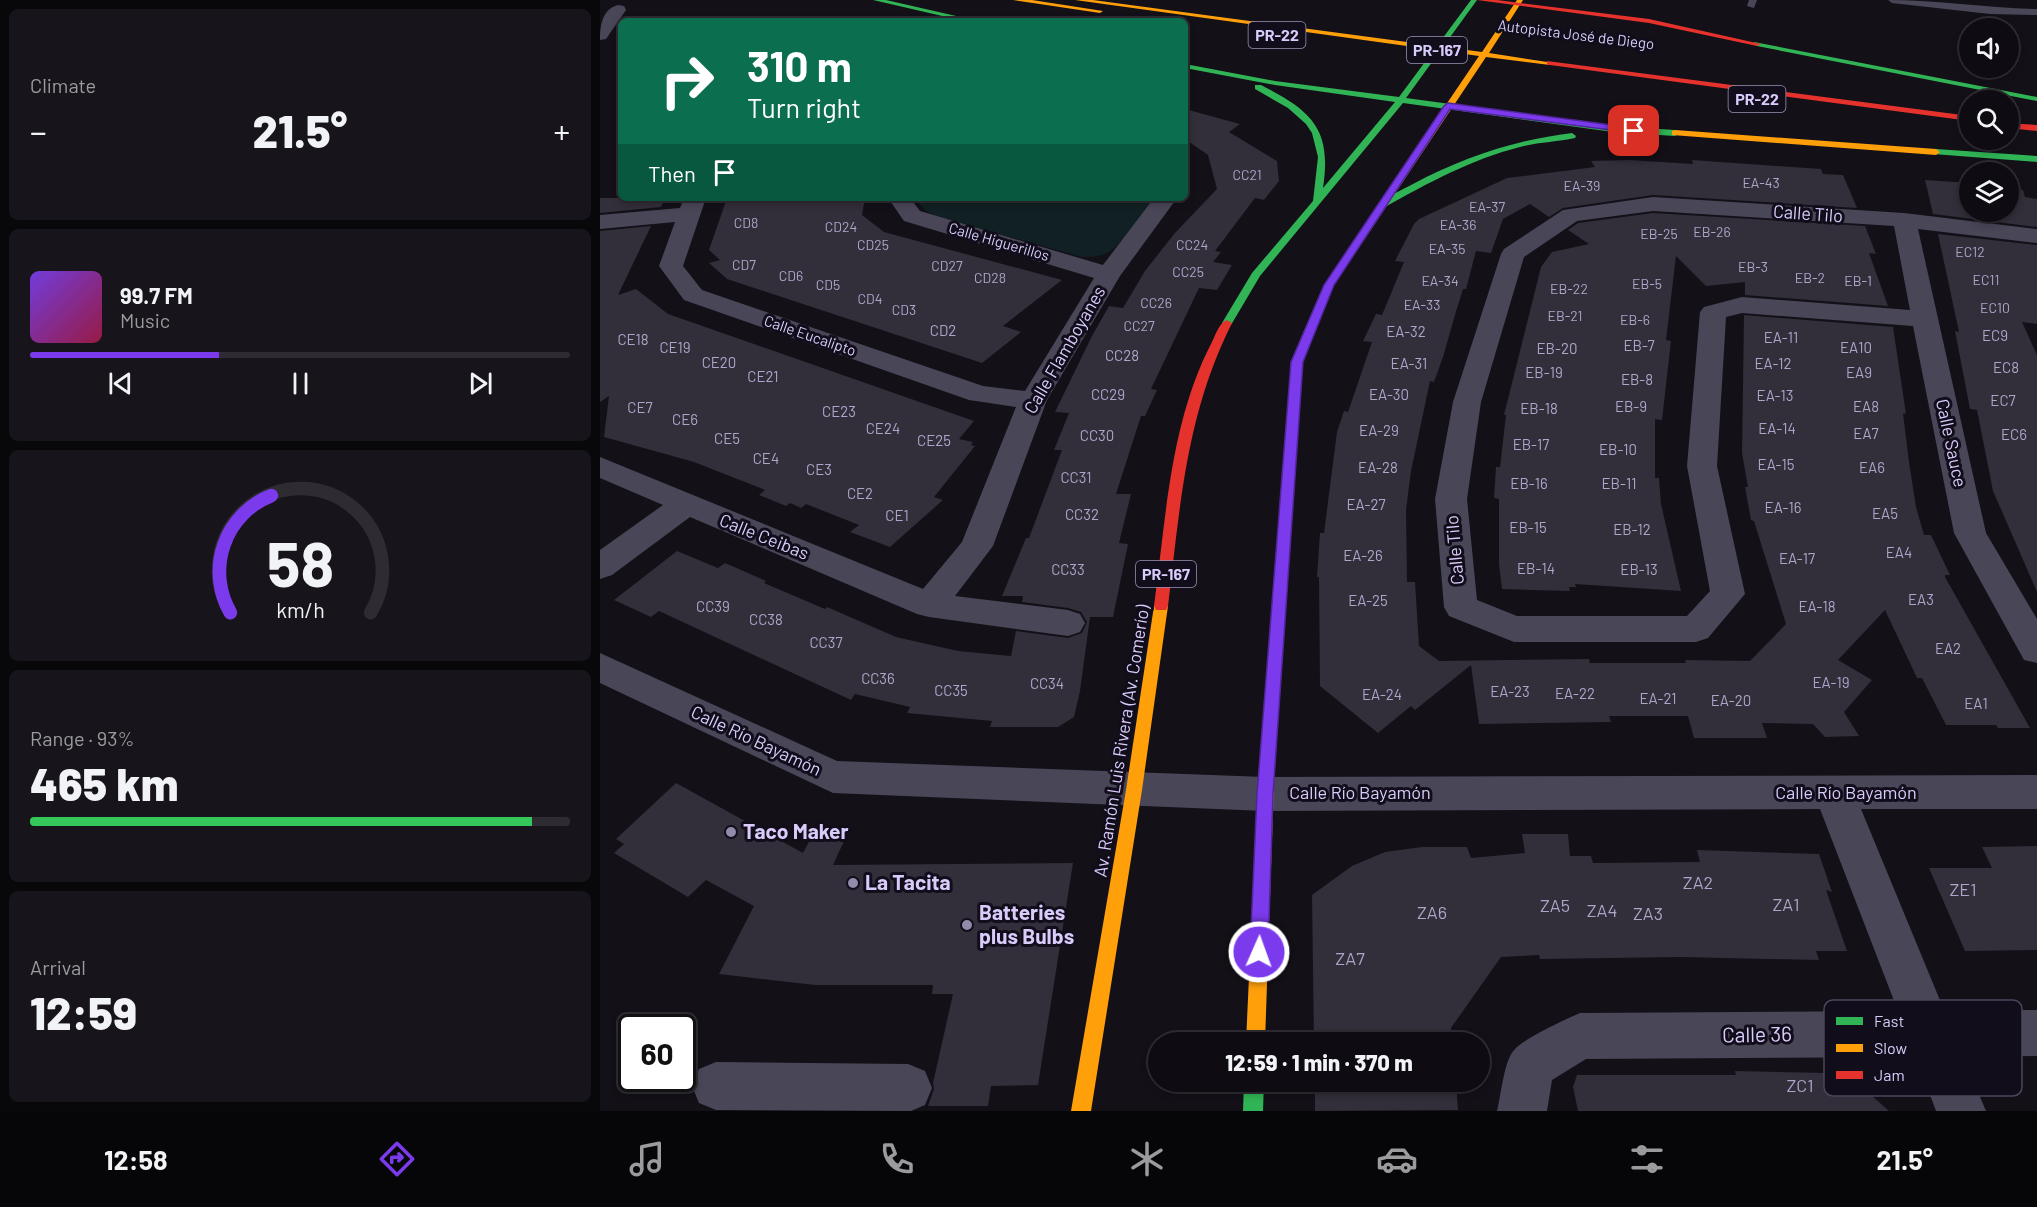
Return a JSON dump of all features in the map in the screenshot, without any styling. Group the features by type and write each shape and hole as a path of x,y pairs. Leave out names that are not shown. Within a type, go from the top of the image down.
{"main road":[{"path":"876,0 960,18"},
{"path":"1016,0 1151,18"},
{"path":"1078,0 1375,40"},
{"path":"1117,0 1375,40"},
{"name":"PR-22","path":"1179,0 1353,22"},
{"name":"Av. Ramón Luis Rivera (Av. Comerío)","path":"1081,1111 1134,790 1187,428 1212,348 1256,275 1401,100 1474,0"},
{"path":"1480,0 1519,2 1623,17 1851,64 2037,99"},
{"name":"PR-167","path":"1256,1032 1265,794 1297,362 1329,285 1519,2"},
{"path":"1611,3 1679,27"},
{"name":"PR-22","path":"1188,22 1375,40 1547,63 1959,125"},
{"name":"Autopista José de Diego","path":"1432,33 1510,43"},
{"path":"1547,63 1959,110"},
{"path":"1547,63 1959,118"},
{"path":"1188,67 1275,83 1613,129 2037,159"},
{"path":"1208,71 1275,95 1308,120 1317,135 1322,154 1317,200"},
{"path":"2019,109 2037,111"},
{"path":"2019,118 2037,120"},
{"path":"2019,126 2037,128"},
{"path":"1382,205 1447,168 1477,154 1508,145 1557,137 1675,134"},
{"path":"2019,134 2037,136"},
{"path":"1253,1111 1254,1092"}],"street":[{"path":"600,35 618,10"},
{"path":"600,44 618,42"},
{"name":"Calle Higuerillos","path":"901,201 912,216 1108,274"},
{"name":"Calle Flamboyanes","path":"929,605 977,546 1033,400 1108,274 1164,201"},
{"name":"Calle Tilo","path":"1925,319 1742,305 1713,312 1702,466 1728,594 1696,629 1514,629 1461,607 1451,499 1467,402 1513,254 1571,215 1653,204 1904,220 2037,236"},
{"path":"600,222 692,206"},
{"name":"Calle Eucalipto","path":"692,206 671,266 693,296 979,394 1033,400"},
{"name":"Calle Sauce","path":"1904,220 1970,533 2037,650"},
{"name":"Calle Ceibas","path":"600,467 685,505 929,605 1068,622"},
{"path":"600,567 685,505"},
{"name":"Calle Río Bayamón","path":"600,667 833,777 1265,794 2037,792"},
{"path":"1834,793 1918,1000"},
{"name":"Calle 36","path":"1522,1111 1531,1066 1580,1036 1824,1034"},
{"path":"716,1086 817,1099 908,1088"},
{"path":"1954,1096 1960,1111"}],"lane":[{"path":"1892,0 1990,11 2037,12"}],"shaded area":[{"path":"917,201 1153,201 1112,250 1091,257 1082,257 935,216"}],"building":[{"path":"1188,110 1240,124 1229,132 1277,161 1279,181 1264,200 1255,198 1215,251 1221,252 1213,262 1232,265 1217,290 1199,288 1151,389 1157,390 1145,416 1141,416 1116,494 1131,494 1119,543 1128,544 1113,617 1090,617 1080,691 1074,717 1058,727 990,727 992,721 907,713 910,707 855,694 851,700 659,611 651,617 614,600 677,551 718,568 725,563 766,581 764,583 896,637 958,651 1011,656 1016,631 1068,638 1082,633 1087,622 1081,612 1022,602 1023,596 1002,596 1026,538 1029,538 1062,450 1054,450 1069,413 1055,412 1109,306 1123,308 1145,271 1174,234 1217,189 1208,155 1188,141"},
{"path":"1630,160 1693,164 1692,160 1821,169 1823,174 1843,175 1857,208 1653,195 1563,208 1549,217 1530,204 1503,219 1491,253 1476,251 1443,357 1434,382 1430,381 1411,471 1406,510 1407,582 1415,582 1419,646 1439,661 1589,659 1590,663 1686,663 1685,660 1750,661 1786,624 1754,521 1751,520 1745,487 1748,487 1742,453 1744,315 1893,327 1906,414 1903,413 1909,462 1916,507 1924,535 1931,535 1950,575 1945,575 1945,577 2030,728 1946,725 1922,678 1917,678 1885,610 1838,660 1872,680 1844,712 1859,736 1825,737 1813,724 1762,723 1767,738 1694,738 1688,716 1609,716 1611,722 1479,724 1471,665 1415,710 1411,706 1378,733 1320,686 1319,577 1317,577 1320,533 1324,533 1337,432 1344,411 1348,412 1372,342 1363,341 1376,314 1382,315 1404,262 1395,261 1414,224 1419,219 1507,178 1595,167 1591,161"},
{"path":"1925,180 1959,182 1959,217 1933,214"},
{"path":"2019,189 2023,190 2025,197 2037,199 2037,227 1997,222 2019,222"},
{"path":"600,198 618,198 618,201 664,201 661,207 600,213"},
{"path":"726,201 864,201 862,215 884,232 1062,280 1003,326 1021,332 982,363 727,279 709,263 720,260 709,250"},
{"path":"1653,213 1865,226 1876,254 1869,253 1888,306 1745,295 1745,282 1706,286 1676,256 1666,340 1671,341 1662,420 1655,419 1655,478 1659,478 1661,504 1681,591 1575,584 1576,587 1569,587 1570,591 1502,589 1499,564 1499,499 1494,498 1496,467 1500,467 1506,415 1504,415 1541,267 1552,252 1589,244 1568,230 1578,223"},
{"path":"651,226 618,295 636,289 668,314 974,421 959,439 973,442 971,445 975,446 934,497 943,500 890,547 850,532 859,525 806,504 801,508 790,503 786,506 759,495 765,490 694,462 604,437 609,396 600,402 600,231"},
{"path":"1938,234 2037,245 2037,324 2022,322 2037,355 2037,592 1993,491 1977,410 1970,409 1955,331 1959,332"},
{"path":"676,783 803,853 811,838 844,841 833,865 1073,863 1038,1085 991,1086 988,1106 928,1106 934,1089 933,1083 953,994 932,994 933,985 815,985 719,974 754,906 706,880 688,897 614,853 624,844 616,839"},
{"path":"1522,834 1568,834 1570,856 1591,856 1593,863 1700,862 1697,850 1819,854 1832,892 1826,890 1847,951 1816,951 1819,960 1680,957 1540,959 1539,955 1501,957 1451,1028 1451,1032 1314,1032 1312,895 1352,866 1385,852 1422,847 1467,847 1471,858 1525,853"},
{"path":"2037,846 2037,950 1965,951 1929,868 1992,868 1982,847"},
{"path":"1735,1071 1824,1073 1824,1096 1872,1096 1889,1111 1578,1111 1573,1087 1577,1075 1736,1075"},
{"path":"1315,1092 1457,1092 1458,1110 1315,1111"}],"traffic: fast":[{"path":"876,0 960,18"},
{"path":"1227,323 1256,275 1401,100 1474,0"},
{"path":"1757,44 2037,99"},
{"path":"1188,67 1275,83 1613,129 1675,133"},
{"path":"1258,87 1291,106 1301,114 1316,133 1322,157 1317,200"},
{"path":"1382,205 1473,159 1520,144 1572,136"},
{"path":"1936,152 2037,159"},
{"path":"1253,1111 1254,1092"}],"traffic: slow":[{"path":"1016,0 1100,11"},
{"path":"1078,0 1550,63"},
{"path":"1311,328 1329,285 1520,0"},
{"path":"1675,133 1936,152"},
{"path":"1081,1111 1134,790 1161,606"},
{"path":"1255,1032 1266,782"}],"traffic: jam":[{"path":"1480,0 1649,21 1757,44"},
{"path":"1550,63 1959,118"},
{"path":"2019,126 2037,128"},
{"path":"1161,606 1175,497 1188,423 1211,354 1227,323"},
{"path":"1266,782 1297,362 1311,328"}],"place":[{"name":"Taco Maker","path":"731,832"},
{"name":"La Tacita","path":"853,883"},
{"name":"Batteries plus Bulbs","path":"967,925"}],"route":[{"path":"1259,952 1265,794 1297,362 1329,285 1448,106 1634,131"}]}
